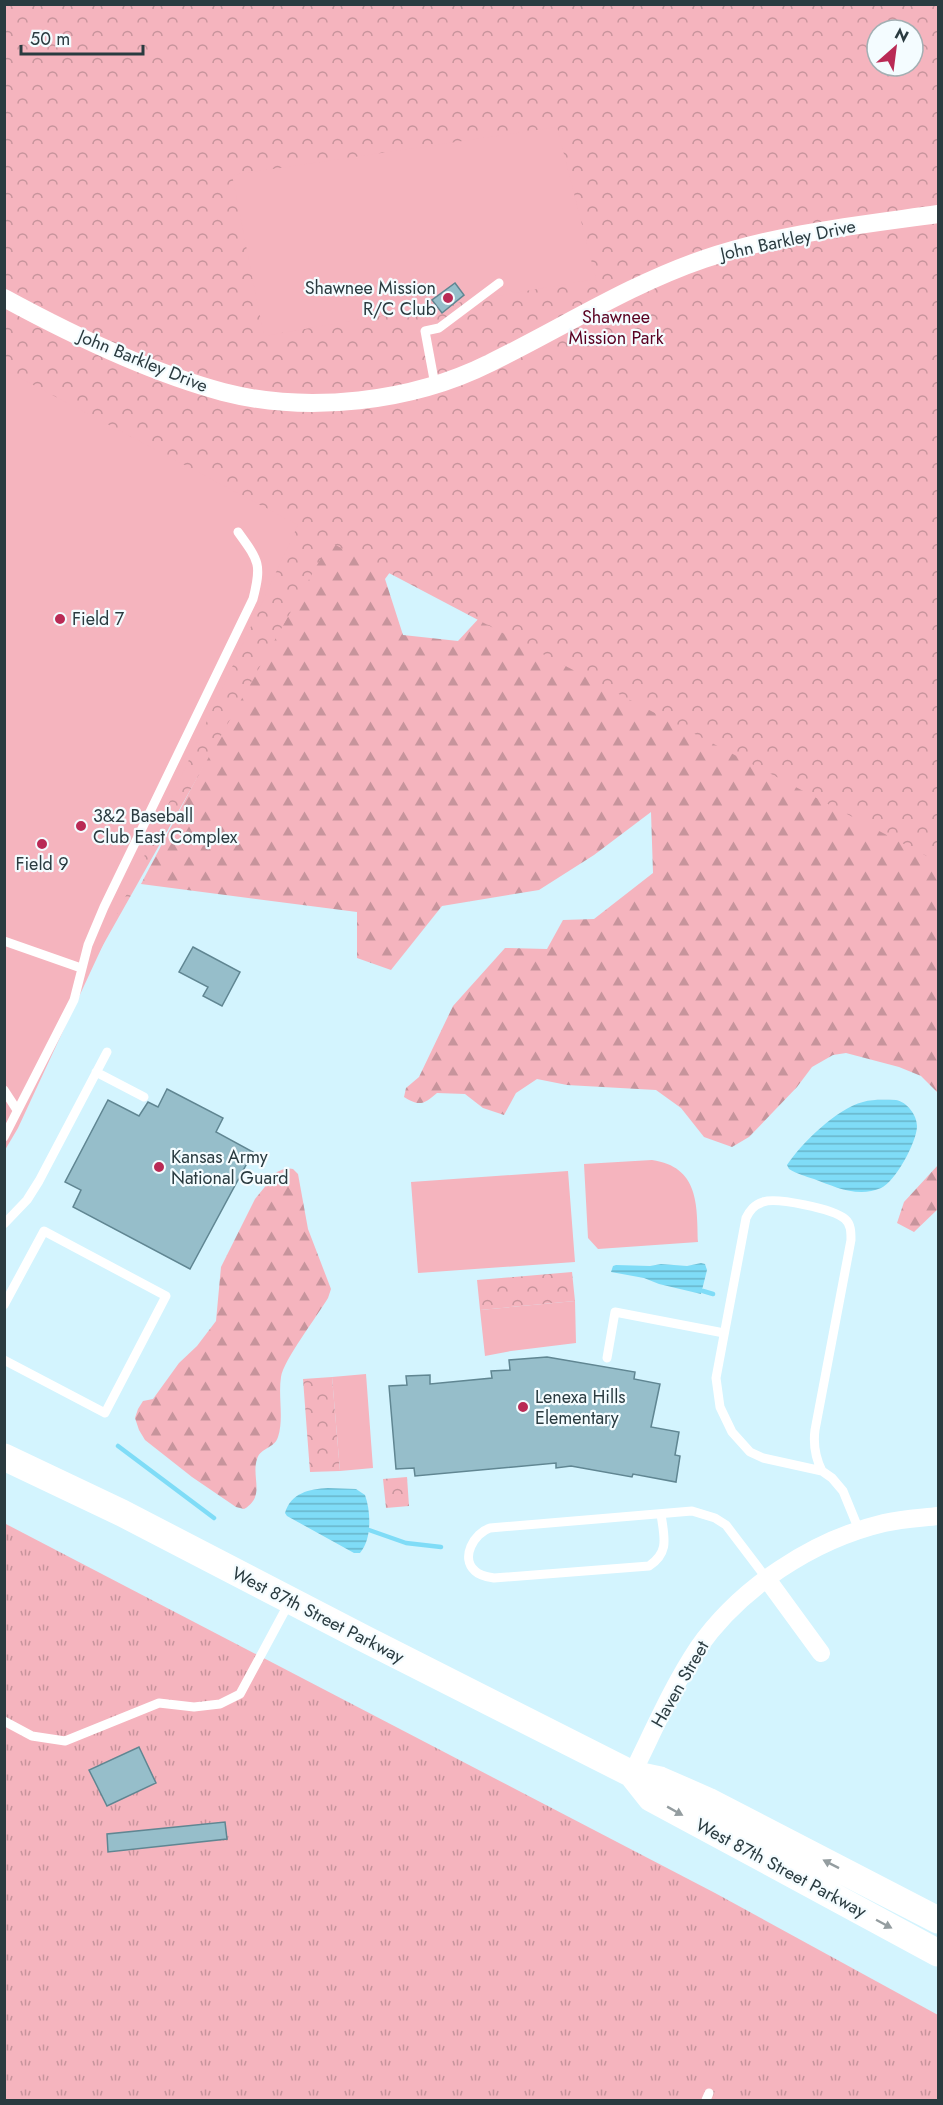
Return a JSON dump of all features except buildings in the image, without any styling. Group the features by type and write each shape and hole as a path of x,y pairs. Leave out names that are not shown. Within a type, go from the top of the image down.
{"main road":[{"name":"West 87th Street Parkway","path":"4,1457 122,1513 290,1601 632,1773 660,1780 708,1801 939,1920"},
{"name":"West 87th Street Parkway","path":"632,1773 651,1798 939,1953"}],"street":[{"name":"John Barkley Drive","path":"4,298 109,350 183,380 225,393 273,400 316,402 365,400 413,392 489,364 609,299 705,258 759,243 818,231 939,214"},
{"name":"Haven Street","path":"632,1773 697,1651 731,1611 767,1580 794,1559 859,1530 885,1523 939,1516"},
{"path":"767,1580 820,1653"}],"lane":[{"path":"435,385 425,331 439,328 499,283"},
{"path":"4,1137 75,1000 88,945 104,907 253,598 259,574 254,555 238,532"},
{"path":"4,941 81,968"},
{"path":"4,1224 27,1200 39,1181 107,1052"},
{"path":"96,1072 144,1097"},
{"path":"4,1090 17,1110"},
{"path":"822,1471 816,1459 814,1442 851,1240 851,1228 847,1220 831,1211 770,1200 756,1204 746,1218 716,1378 720,1407 732,1432 750,1452 763,1458 822,1471 832,1478 843,1491 859,1530"},
{"path":"4,1305 44,1231 166,1296 105,1413 4,1360"},
{"path":"607,1358 615,1312 724,1333"},
{"path":"661,1514 663,1551 658,1559 649,1566 494,1578 474,1571 470,1564 470,1552 475,1537 481,1531 490,1528 692,1511 715,1518 726,1525 767,1580"},
{"path":"4,1721 32,1736 65,1741 159,1703 195,1707 220,1704 240,1694 290,1601"}],"green space":[{"name":"Shawnee Mission Park","path":"5,5 938,5 938,862 330,542 5,1119"},
{"path":"557,127 596,279 264,336 232,175"},
{"path":"938,233 938,1093 921,1076 899,1067 846,1053 833,1055 812,1067 797,1087 749,1137 732,1147 704,1137 681,1108 656,1090 567,1085 537,1079 516,1093 504,1115 483,1108 465,1094 437,1093 422,1103 404,1097 406,1088 419,1077 453,1006 505,948 547,949 563,920 594,919 653,873 651,812 594,855 539,890 442,906 391,970 357,958 357,912 141,884 289,602 289,538 421,530 385,579 403,635 458,641 527,566"},
{"name":"3&2 Baseball Club East Complex","path":"5,370 298,525 18,1128 5,1150"},
{"path":"652,1160 679,1170 687,1179 695,1201 698,1242 598,1249 588,1238 584,1164"},
{"path":"938,1165 938,1209 914,1232 897,1223 904,1202"},
{"path":"286,1168 293,1169 298,1174 308,1229 331,1289 328,1298 294,1349 283,1370 280,1384 280,1430 274,1444 261,1452 257,1459 256,1492 251,1504 244,1509 236,1507 192,1477 145,1440 135,1418 143,1401 153,1399 179,1363 197,1346 216,1321 221,1267 255,1199 277,1172"},
{"path":"568,1171 575,1262 418,1273 411,1182"},
{"path":"572,1272 575,1301 480,1310 477,1280"},
{"path":"575,1301 576,1343 485,1356 480,1310"},
{"path":"366,1374 373,1468 340,1471 332,1377"},
{"path":"332,1377 340,1471 310,1472 303,1379"},
{"path":"407,1477 409,1506 386,1508 383,1479"},
{"path":"4,1523 715,1893 938,2015 938,2100 5,2100"}],"water":[{"path":"896,1100 904,1103 913,1113 917,1122 916,1133 899,1170 881,1188 855,1192 838,1188 789,1169 787,1165 801,1147 831,1119 867,1101"},
{"path":"705,1264 707,1270 701,1294 644,1278 611,1272 613,1266 616,1265 687,1266"},
{"path":"328,1488 356,1489 365,1495 369,1525 367,1540 360,1553 354,1553 285,1513 292,1501 302,1493"}],"waterway":[{"path":"703,1291 713,1294"},
{"path":"118,1446 214,1518"},
{"path":"369,1530 406,1543 441,1547"}],"place":[{"name":"Shawnee Mission R/C Club","path":"448,298"},
{"name":"Field 7","path":"60,619"},
{"name":"3&2 Baseball Club East Complex","path":"81,826"},
{"name":"Field 9","path":"42,844"},
{"name":"Kansas Army National Guard","path":"159,1167"},
{"name":"Lenexa Hills Elementary","path":"523,1407"}]}
